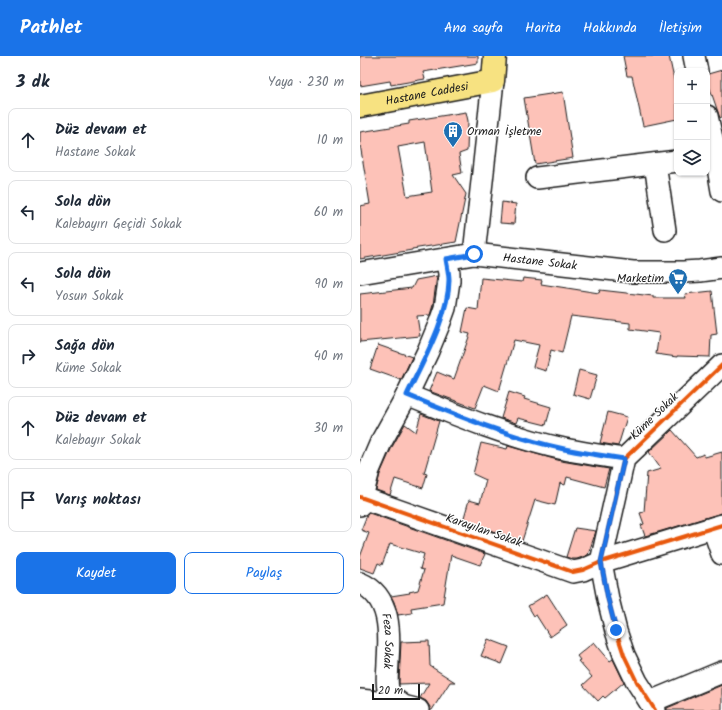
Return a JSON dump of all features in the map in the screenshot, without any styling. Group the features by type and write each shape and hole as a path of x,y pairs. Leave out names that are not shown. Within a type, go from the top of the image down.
{"main road":[{"path":"492,86 495,56"},
{"name":"Hastane Caddesi","path":"360,106 492,86"},
{"name":"Hastane Caddesi","path":"360,116 492,86"}],"street":[{"path":"694,56 696,68"},
{"path":"474,254 492,86"},
{"path":"709,140 711,157 722,191"},
{"path":"537,178 674,161"},
{"path":"655,164 665,230"},
{"name":"Hastane Sokak","path":"360,273 474,254 633,272 683,272 722,268"},
{"path":"361,500 369,470 381,442 407,395 428,351 445,308 449,281 446,259"},
{"name":"Küme Sokak","path":"624,459 722,365"},
{"path":"407,395 458,416 508,433 564,448 624,459 601,562 608,599 624,656 637,682 652,706 722,672"},
{"name":"Karayılan Sokak","path":"361,500 573,572 717,526"},
{"path":"717,526 722,554"},
{"name":"Feza Sokak","path":"360,583 368,587 380,599 387,620 388,687 395,701 410,708"},
{"path":"360,700 384,702 410,708"}],"building":[{"path":"360,56 478,56 478,63 423,72 425,79 391,85 390,81 360,86"},
{"path":"623,56 669,56 674,79 674,120 643,126 632,76 627,76"},
{"path":"722,70 722,117 720,118 710,89 710,73"},
{"path":"563,92 573,158 535,164 524,98"},
{"path":"466,112 468,121 467,151 459,154 462,173 453,175 466,194 456,242 360,259 360,206 370,204 360,144 360,132 409,124 409,121","holes":["425,142 432,192 407,196 398,147"]},
{"path":"502,202 516,204 514,224 500,223"},
{"path":"437,276 430,315 417,316 420,336 360,342 360,294 412,288 416,280"},
{"path":"481,278 522,282 523,278 542,280 541,284 599,293 600,290 653,296 653,298 686,298 685,294 712,291 717,334 711,335 710,357 677,357 656,354 659,333 630,329 630,323 571,316 562,353 551,350 546,371 533,367 539,345 514,340 499,391 484,385 475,408 429,391 437,372 454,379 470,334 462,332 467,308 478,310"},
{"path":"378,345 412,357 401,380 370,369"},
{"path":"579,370 597,375 590,399 573,394"},
{"path":"509,392 525,397 524,399 551,407 546,425 518,418 516,423 501,418"},
{"path":"608,412 627,417 618,446 600,443"},
{"path":"421,414 439,421 424,473 427,474 423,488 395,479 390,495 376,490 380,474 392,447 405,424 416,432"},
{"path":"672,430 696,457 704,454 705,457 722,452 722,513 645,536 641,525 644,524 640,513 644,512 647,473 661,469 649,452"},
{"path":"481,443 507,449 508,446 561,461 609,469 604,487 567,477 565,485 560,483 555,505 535,500 522,541 463,521 469,500 480,503 486,480 473,474"},
{"path":"369,513 485,554 480,565 451,555 443,603 411,608 412,613 398,615 391,596 418,590 424,570 420,569 424,554 390,544 382,565 378,563 374,573 360,568 360,557 369,533 361,530"},
{"path":"575,528 596,531 588,555 577,559 572,559 566,557"},
{"path":"547,594 567,625 550,637 536,615 534,616 528,606"},
{"path":"488,639 509,647 502,664 481,656"},
{"path":"429,641 430,666 455,682 450,682 432,710 430,710 430,707 426,701 420,698 429,683 399,684 401,642"},
{"path":"594,642 610,661 613,659 624,682 605,698 603,696 598,701 583,685 592,677 578,661 580,660 577,656"},
{"path":"722,685 722,710 667,710 667,708"}],"cycle path":[{"path":"655,710 637,682 624,655 608,599 601,562 624,459 722,365"},
{"path":"360,497 573,572 722,525"}],"place":[{"name":"Orman İşletme","path":"453,148"},
{"name":"Marketim","path":"678,295"}],"route":[{"path":"474,254 446,259 449,281 445,308 428,351 407,395 458,416 508,433 564,448 624,459 601,562 616,630"}]}
